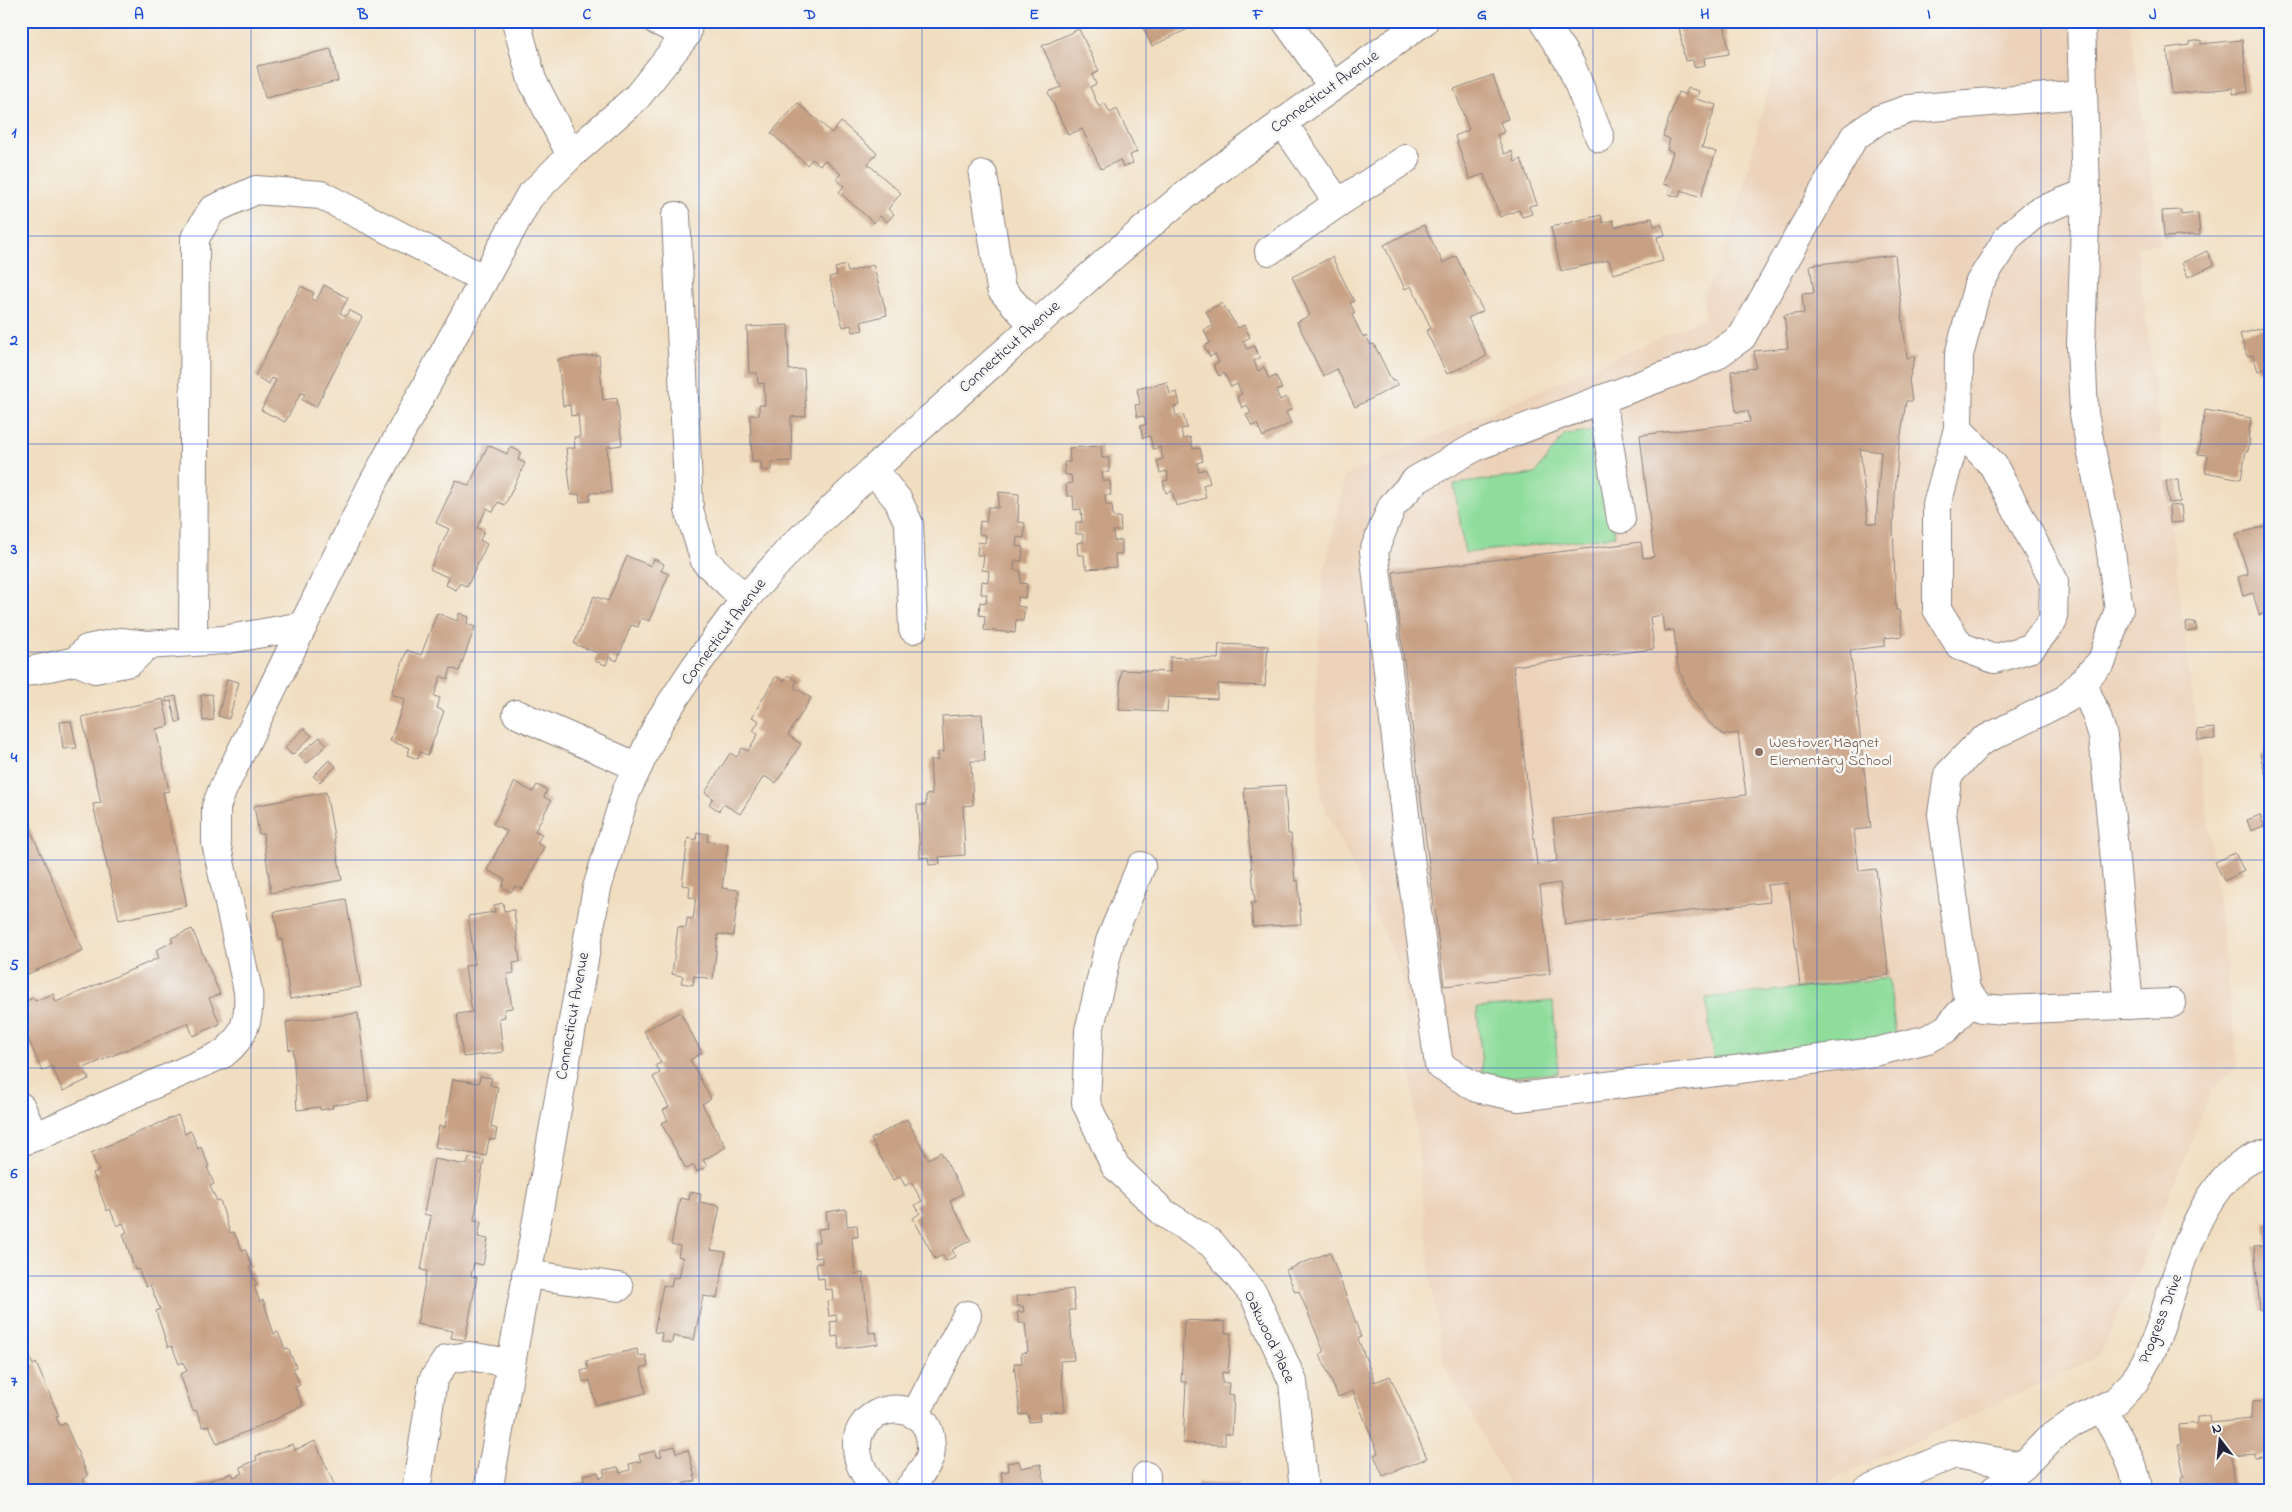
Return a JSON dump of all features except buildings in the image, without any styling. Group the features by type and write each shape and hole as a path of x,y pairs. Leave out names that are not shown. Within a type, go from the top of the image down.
{"street":[{"path":"516,21 532,80 571,155"},
{"path":"21,1107 27,1140 223,1054 235,1045 243,1034 249,1008 248,992 216,843 216,807 370,487 529,197 571,155 637,97 688,28 657,21"},
{"path":"1286,21 1332,86"},
{"name":"Connecticut Avenue","path":"488,1491 597,888 626,792 659,722 695,667 745,598 791,548 873,470 1034,326 1198,184 1424,21"},
{"path":"1543,21 1571,66 1600,138"},
{"path":"2081,21 2086,193 2081,346 2084,414 2110,538 2119,609 2102,661 2066,699 1980,742 1948,775 1942,814 1966,991 1982,1008 2004,1010 2172,1003"},
{"path":"1973,999 1946,1029 1928,1040 1875,1052 1519,1097 1477,1088 1439,1065 1413,883 1374,551 1392,506 1416,480 1477,446 1712,358 1742,337 1854,137 1880,119 1909,109 2083,94"},
{"path":"1282,122 1338,203"},
{"path":"1269,252 1338,203 1406,159"},
{"path":"983,175 1002,289 1034,326"},
{"path":"193,642 195,238 212,210 256,190 321,195 484,279"},
{"path":"1958,429 1993,465 2054,581 2052,621 2031,648 1994,659 1960,646 1937,609 1937,504 1958,429 1959,356 1978,285 2009,236 2037,212 2086,193"},
{"path":"676,216 689,510 705,561 745,598"},
{"path":"1602,399 1621,519"},
{"path":"873,470 898,500 908,524 913,629"},
{"path":"21,673 76,661 95,669 130,662 147,645 222,640 303,626"},
{"path":"2082,682 2103,736 2129,1005"},
{"path":"516,714 638,768"},
{"name":"Oakwood Place","path":"1141,866 1108,950 1089,1031 1086,1103 1115,1166 1164,1214 1212,1244 1254,1295 1293,1382 1304,1491"},
{"name":"Progress Drive","path":"1992,1491 2023,1466 2048,1440 2074,1422 2116,1401 2127,1391 2147,1360 2161,1328 2190,1240 2211,1194 2226,1176 2247,1161 2271,1152"},
{"path":"526,1274 619,1287"},
{"path":"915,1415 967,1316"},
{"path":"416,1491 433,1380 446,1359 469,1356 510,1363"},
{"path":"876,1491 862,1469 856,1452 856,1437 862,1424 876,1413 895,1409 915,1415 928,1428 931,1443 929,1459 907,1491"},
{"path":"2102,1409 2124,1450 2137,1483 2138,1491"},
{"path":"1866,1491 1954,1454 2023,1466"}],"shaded area":[{"name":"Westover Magnet Elementary School","path":"1786,21 2129,21 2161,243 2137,246 2238,1066 2213,1088 2140,1268 2098,1357 1808,1491 1512,1491 1444,1364 1431,1281 1400,966 1321,800 1315,704 1323,577 1346,475 1705,318 1703,294 1720,266 1739,203"}],"green space":[{"path":"1600,431 1615,536 1465,553 1454,484 1535,474 1565,434"},
{"path":"1889,978 1896,1037 1713,1058 1706,998"},
{"path":"1553,1001 1558,1073 1483,1079 1477,1008"}],"place":[{"name":"Westover Magnet Elementary School","path":"1759,752"}]}
